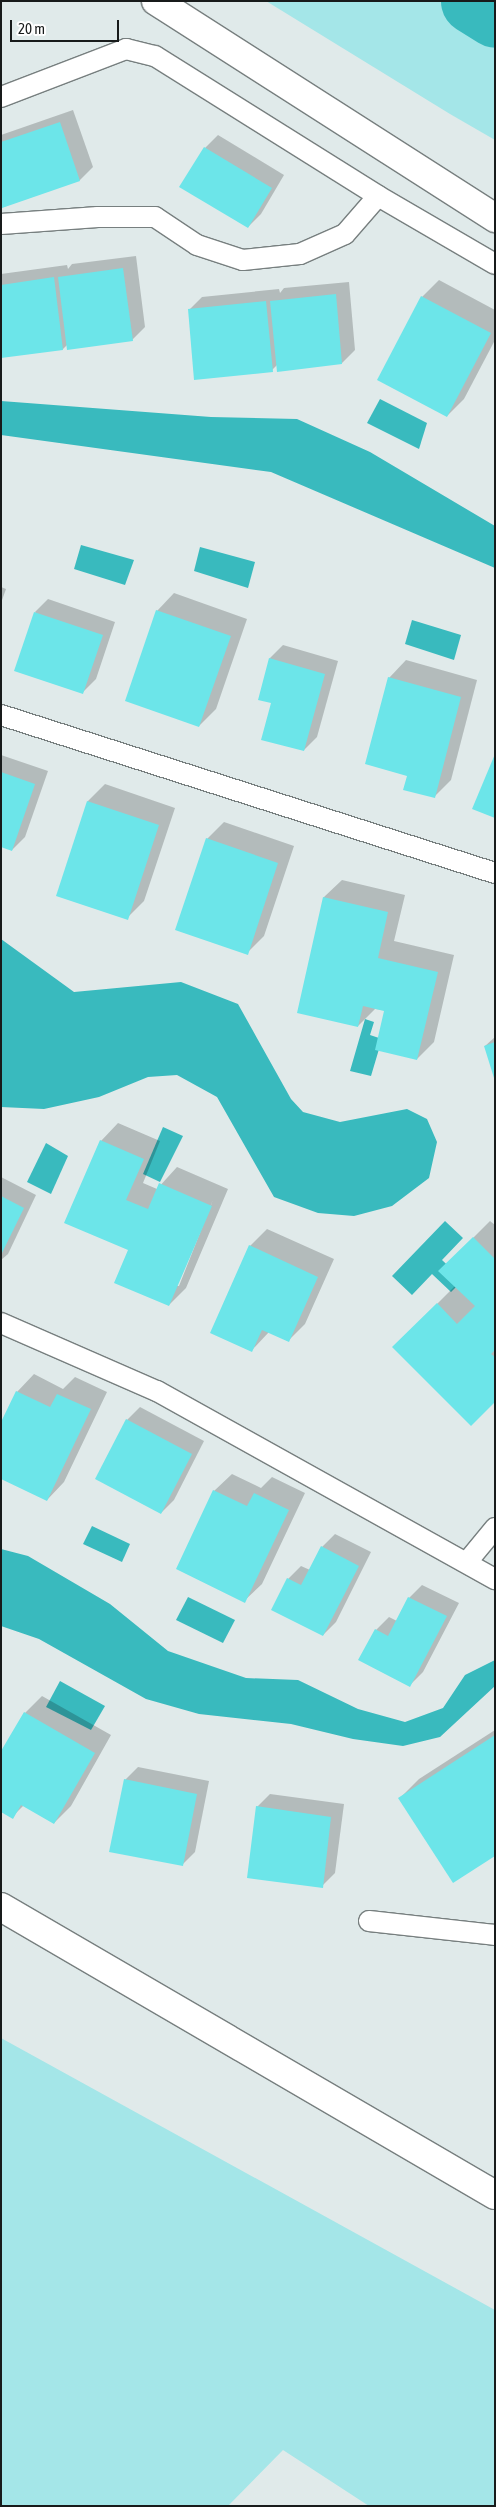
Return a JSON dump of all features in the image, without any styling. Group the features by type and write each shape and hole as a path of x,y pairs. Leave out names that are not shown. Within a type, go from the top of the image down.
{"street":[{"path":"156,1 495,218"},
{"path":"1,1907 495,2195"}],"lane":[{"path":"1,97 126,49 155,56 378,196 495,264"},
{"path":"1,224 98,217 155,217 197,245 243,260 300,254 345,234 378,196"},
{"path":"1,715 495,873"},
{"path":"1,1323 157,1390 495,1579"},
{"path":"467,1562 495,1528"},
{"path":"369,1921 495,1935"}],"shaded area":[{"path":"266,1 495,1 495,140 450,114"},
{"path":"380,399 427,423 419,449 367,423"},
{"path":"1,401 211,417 297,419 370,452 495,526 495,568 271,472 1,435"},
{"path":"81,545 134,560 125,585 74,569"},
{"path":"200,547 255,562 248,588 194,571"},
{"path":"412,620 461,635 454,660 405,644"},
{"path":"1,939 74,992 181,982 238,1004 291,1099 303,1112 340,1122 407,1109 427,1119 437,1142 429,1178 392,1206 354,1216 318,1213 274,1197 217,1097 177,1075 148,1077 99,1097 44,1109 1,1107"},
{"path":"365,1019 374,1022 370,1035 382,1039 371,1076 350,1071"},
{"path":"163,1127 183,1136 160,1182 143,1174"},
{"path":"46,1143 68,1156 51,1194 27,1182"},
{"path":"445,1221 463,1238 442,1260 463,1280 451,1292 432,1274 412,1295 392,1276"},
{"path":"92,1526 130,1544 122,1562 83,1544"},
{"path":"1,1549 28,1556 110,1604 168,1651 246,1678 298,1680 358,1709 405,1722 443,1708 465,1675 495,1660 495,1686 440,1737 403,1746 353,1739 291,1724 199,1714 146,1699 39,1639 1,1626"},
{"path":"188,1597 235,1620 223,1643 176,1620"},
{"path":"60,1681 105,1706 91,1730 46,1707"},
{"path":"1,2038 495,2310 495,2506 369,2506 283,2450 228,2506 1,2506"}],"building":[{"path":"60,122 80,181 2,208 1,142"},
{"path":"204,147 272,188 248,228 179,187"},
{"path":"123,268 133,341 67,350 58,277"},
{"path":"54,277 63,350 1,358 1,285"},
{"path":"336,294 342,364 277,372 270,301"},
{"path":"421,296 491,333 447,417 377,380"},
{"path":"266,301 273,372 194,380 188,309"},
{"path":"156,610 231,636 199,727 125,701"},
{"path":"34,612 103,635 83,694 14,671"},
{"path":"269,658 325,674 304,751 261,740 271,703 258,700"},
{"path":"388,677 461,697 435,798 403,790 407,776 365,764"},
{"path":"495,754 495,818 472,809"},
{"path":"1,772 35,784 12,851 1,847"},
{"path":"87,801 159,825 128,920 56,896"},
{"path":"206,838 278,863 248,955 175,930"},
{"path":"323,897 388,912 378,958 438,972 417,1060 375,1050 384,1011 363,1006 358,1027 297,1013"},
{"path":"495,1042 495,1078 494,1078 484,1046"},
{"path":"100,1140 144,1159 126,1200 148,1209 159,1183 212,1206 169,1306 114,1283 128,1250 64,1223"},
{"path":"1,1196 24,1208 1,1255"},
{"path":"473,1237 495,1259 495,1350 491,1354 495,1357 495,1402 471,1426 392,1347 437,1303 457,1324 475,1306 438,1271"},
{"path":"249,1245 318,1277 289,1342 262,1330 252,1352 210,1333"},
{"path":"16,1391 50,1407 57,1394 91,1409 47,1501 1,1479 1,1422"},
{"path":"126,1419 192,1454 161,1514 95,1479"},
{"path":"213,1490 247,1506 254,1493 289,1510 245,1603 176,1569"},
{"path":"321,1546 359,1566 323,1636 271,1610 287,1578 301,1585"},
{"path":"408,1597 447,1616 410,1687 358,1660 375,1629 388,1636"},
{"path":"24,1712 95,1753 54,1824 21,1805 13,1819 1,1812 1,1751"},
{"path":"495,1735 495,1856 453,1883 398,1798"},
{"path":"124,1779 197,1794 183,1866 109,1852"},
{"path":"256,1806 331,1817 323,1888 247,1878"}],"waterway":[{"path":"473,1 495,15"}]}
